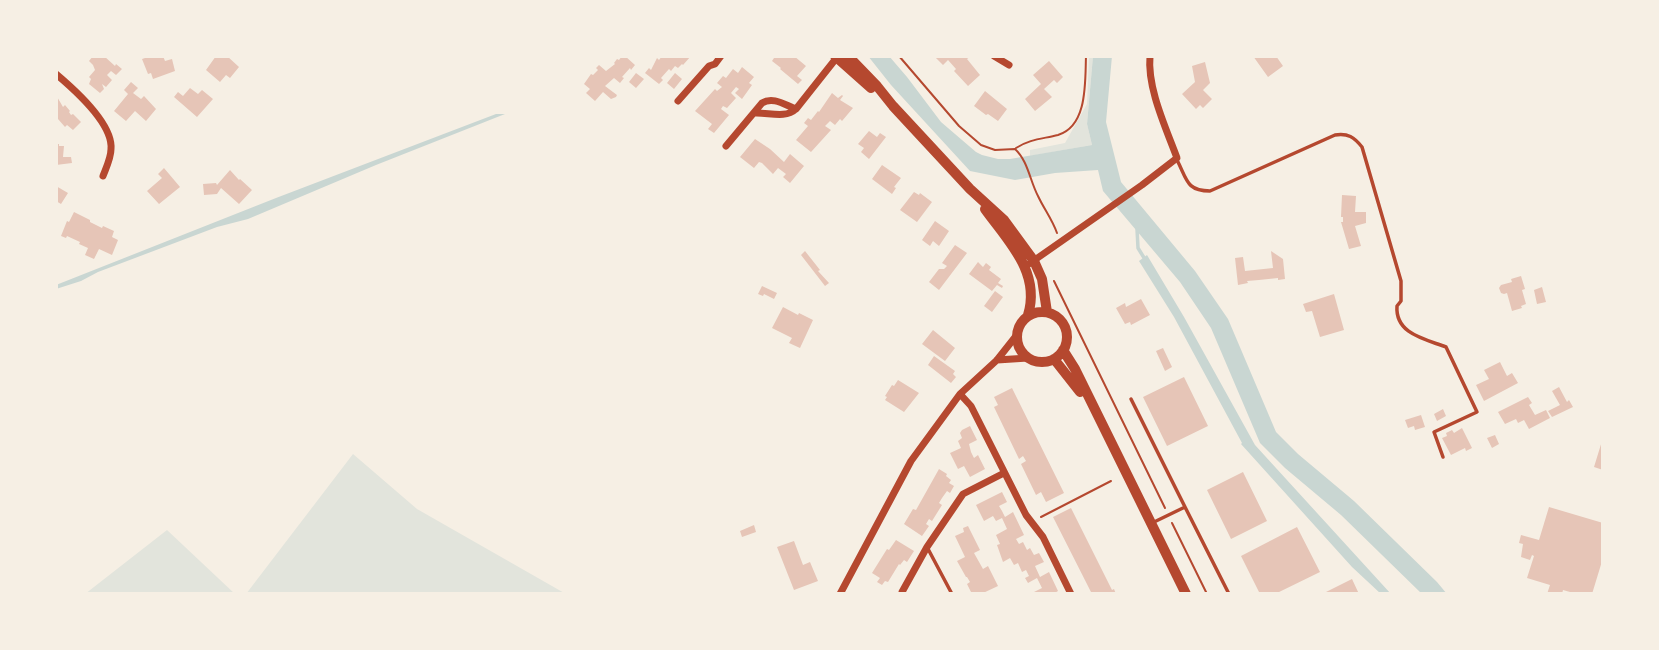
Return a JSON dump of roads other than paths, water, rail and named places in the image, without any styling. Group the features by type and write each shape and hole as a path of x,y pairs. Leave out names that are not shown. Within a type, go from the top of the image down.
{"main road":[{"path":"839,57 877,86 970,189 1020,256 1030,263 1042,279 1047,312"},
{"path":"1028,315 1031,306 1030,263"},
{"path":"1047,312 1055,315 1065,327 1067,335 1063,350 1054,359 1041,362 1028,358 1021,352 1016,336 1020,324 1028,315 1047,312"},
{"path":"1063,350 1075,369 1185,594"},
{"path":"1054,359 1095,412"}],"street":[{"path":"678,101 721,56"},
{"path":"994,56 1009,65"},
{"path":"1030,263 1177,158 1155,95 1149,68 1150,56"},
{"path":"754,113 791,113 839,57"},
{"path":"56,74 106,125 111,138 111,151 103,176"},
{"path":"726,146 768,99 796,109"},
{"path":"840,594 911,461 960,394 997,360 1016,336"},
{"path":"997,360 1028,358"},
{"path":"960,394 971,406 1026,515 1043,537 1071,594"},
{"path":"902,594 928,547 963,494 1004,473"}],"lane":[{"path":"1177,158 1191,187 1198,191 1210,191 1335,135 1343,134 1356,139 1362,147 1401,281 1398,320 1423,340 1446,347 1477,412 1434,432 1443,457"},
{"path":"1131,399 1229,594"},
{"path":"1151,523 1185,507"},
{"path":"928,547 951,594"}],"waterway":[{"path":"1137,229 1138,248 1146,261"}]}
